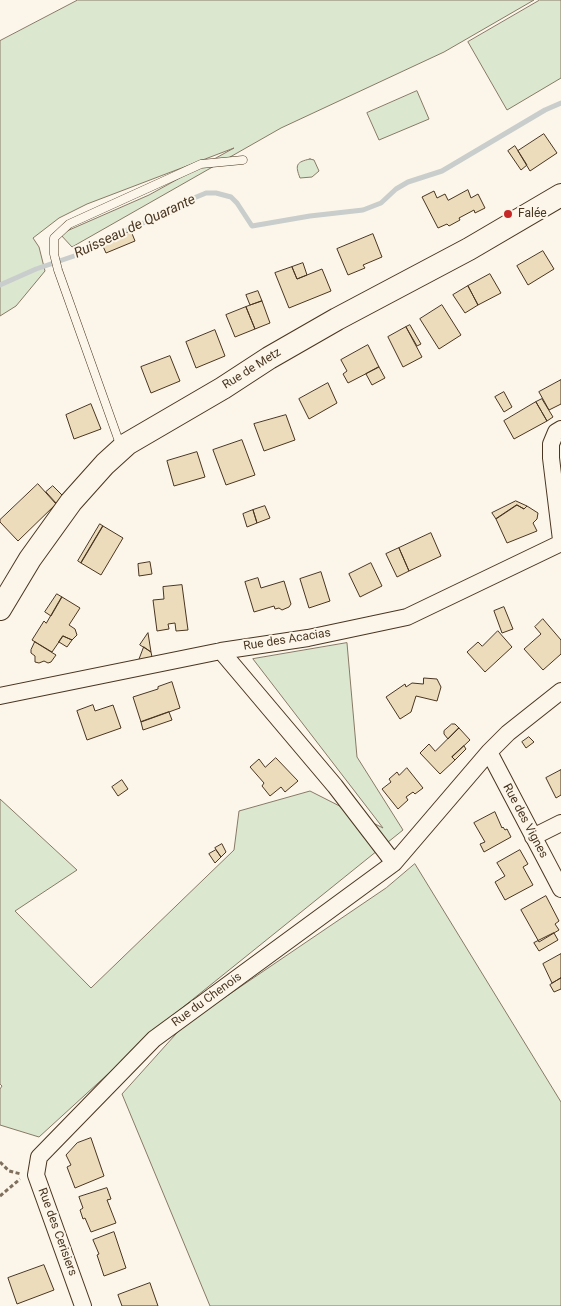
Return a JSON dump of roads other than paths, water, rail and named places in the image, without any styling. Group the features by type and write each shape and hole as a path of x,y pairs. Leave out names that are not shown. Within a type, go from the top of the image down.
{"main road":[{"name":"Rue de Metz","path":"0,609 30,559 71,502 122,448 223,388 269,358 337,319 469,249 561,195"}],"street":[{"path":"561,429 556,432 551,444 561,541"},
{"name":"Rue des Acacias","path":"0,696 221,651 308,638 408,616 561,541"},
{"path":"221,651 335,786 394,863"},
{"name":"Rue du Chenois","path":"39,1157 154,1039 394,863 489,752 508,733 561,690"},
{"name":"Rue des Vignes","path":"489,752 561,889"},
{"path":"533,837 561,823"},
{"name":"Rue des Cerisiers","path":"39,1157 36,1175 83,1306"}],"lane":[{"path":"122,448 58,270 54,254 54,238 69,224 200,164 243,160"}],"waterway":[{"name":"Ruisseau de Quarante","path":"0,285 36,269 77,255 135,226 168,214 206,193 216,193 231,197 252,226 310,216 363,210 381,203 396,189 408,182 442,171 545,110 561,103"}],"place":[{"name":"Falée","path":"508,214"}]}
